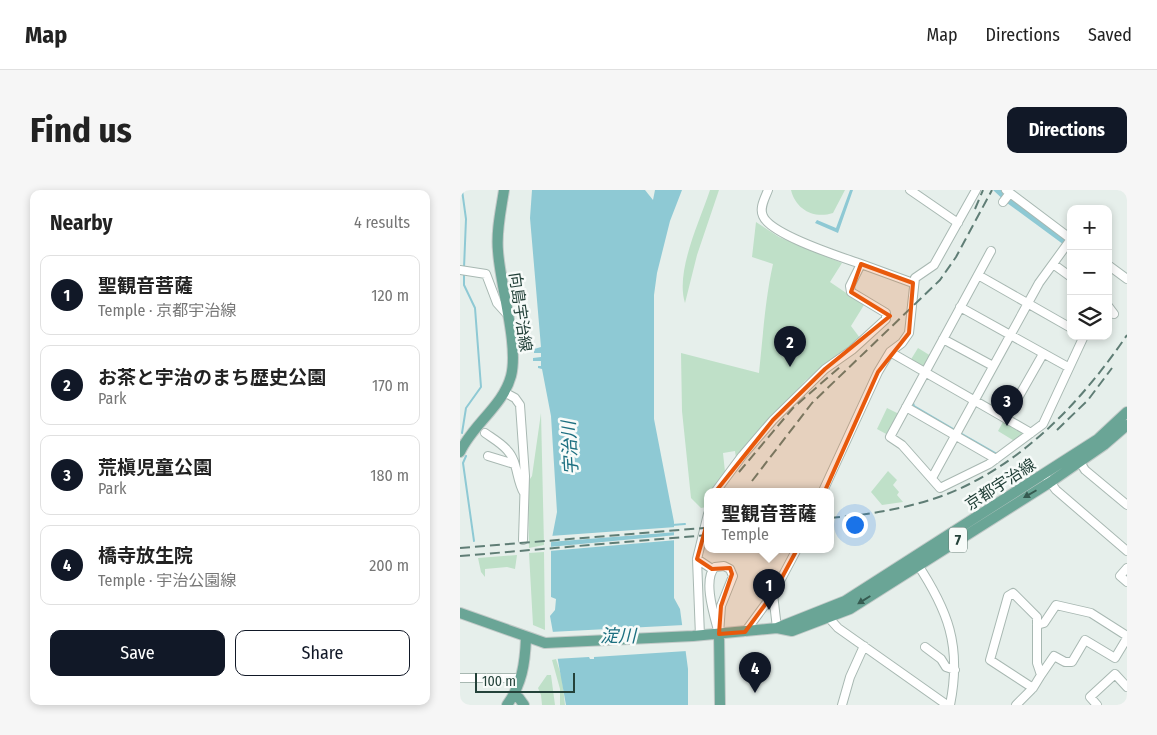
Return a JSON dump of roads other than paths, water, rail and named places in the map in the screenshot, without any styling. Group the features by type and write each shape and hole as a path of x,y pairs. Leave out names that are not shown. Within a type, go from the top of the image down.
{"main road":[{"name":"向島宇治線","path":"460,452 504,392 513,366 497,250 504,190"},
{"name":"京都宇治線","path":"777,628 792,630 850,609 916,562 1046,478 1098,439 1127,412"},
{"name":"京都宇治線","path":"1046,478 1080,462 1127,425"},
{"name":"京都宇治線","path":"460,613 541,643 745,632 777,628 845,601 916,562"},
{"path":"719,634 720,705"},
{"path":"507,705 514,696 521,678 526,658 526,638"},
{"path":"514,696 519,698 524,705"}],"street":[{"path":"768,190 762,210 763,216 770,224 786,235 913,283"},
{"path":"910,190 958,223"},
{"path":"825,488 851,428 890,352 902,343 909,333 915,278 934,265 976,190"},
{"path":"1006,196 1067,240"},
{"path":"932,478 1027,304 1067,244"},
{"path":"991,251 890,437 902,445 940,488 996,460 1042,424 1082,340"},
{"path":"718,488 742,456 773,420 825,369 852,350 886,319 886,313 851,292 850,286 861,264"},
{"path":"1053,264 1067,275"},
{"path":"1112,268 1127,279"},
{"path":"460,270 486,274 497,303 506,313"},
{"path":"978,275 1067,326"},
{"path":"960,307 1068,367"},
{"path":"943,338 993,366"},
{"path":"890,352 1031,434"},
{"path":"1006,419 1043,354"},
{"path":"504,392 515,398 520,405 525,494 524,540"},
{"path":"906,407 996,460"},
{"path":"485,433 508,450 514,464 518,484 525,494"},
{"path":"488,456 514,464"},
{"path":"1080,462 1085,470 1127,505"},
{"path":"1046,478 1127,551"},
{"path":"696,636 697,559 704,530"},
{"path":"745,632 764,607 795,553"},
{"path":"697,559 712,569"},
{"path":"829,618 838,628 948,705 955,670 953,642 939,599 916,562"},
{"path":"712,569 721,566 727,567 733,576 721,606 719,634"},
{"path":"1127,568 1120,576 1127,582"},
{"path":"712,569 709,585 719,634"},
{"path":"1033,688 990,660 1008,596 1013,593 1036,617 1037,662 1041,675"},
{"path":"772,594 777,628"},
{"path":"1016,705 1033,688 1054,656 1066,662 1072,662 1085,640 1115,658 1127,637 1091,613 1056,605 1044,623 1037,625"},
{"path":"764,607 770,606 773,608"},
{"path":"842,705 850,677 864,646"},
{"path":"924,648 941,659 946,667 955,670"},
{"path":"1097,705 1090,697 1115,674 1127,687"},
{"path":"460,678 521,678"}],"water":[{"name":"淀川","path":"532,190 645,190 653,200 655,190 682,190 670,221 657,273 654,295 654,419 674,522 674,598 680,609 688,669 688,705 566,705 550,616 555,610 556,599 551,597 551,543 557,512 551,416 542,369 538,368 538,366 541,366 541,361 533,361 533,358 541,357 541,353 534,353 534,349 541,347 530,218"},
{"path":"850,190 853,190 838,233 815,223 817,220 836,228"},
{"path":"993,190 1001,190 1067,241 1067,247 1007,203"}],"waterway":[{"path":"462,190 466,219 464,268"},
{"path":"462,433 466,408 481,387 475,308 464,285 464,273"},
{"path":"913,403 914,406 955,430"},
{"path":"962,434 997,454"},
{"path":"466,456 463,463 474,541"},
{"path":"672,525 685,524"}],"railway":[{"path":"975,209 983,190"},
{"path":"752,481 812,403 940,280 956,257 992,190"},
{"path":"834,518 885,511 926,501 968,485 995,469 1021,451 1068,409 1109,360 1127,335"},
{"path":"739,472 793,408 841,366"},
{"path":"1057,430 1088,400 1112,368"},
{"path":"460,548 704,528"},
{"path":"460,556 704,535"}],"place":[{"name":"お茶と宇治のまち歴史公園","path":"790,367"},
{"name":"荒槇児童公園","path":"1007,426"},
{"name":"聖観音菩薩","path":"769,610"},
{"name":"橋寺放生院","path":"755,693"}],"water label":[{"name":"宇治川","path":"570,448"}]}
